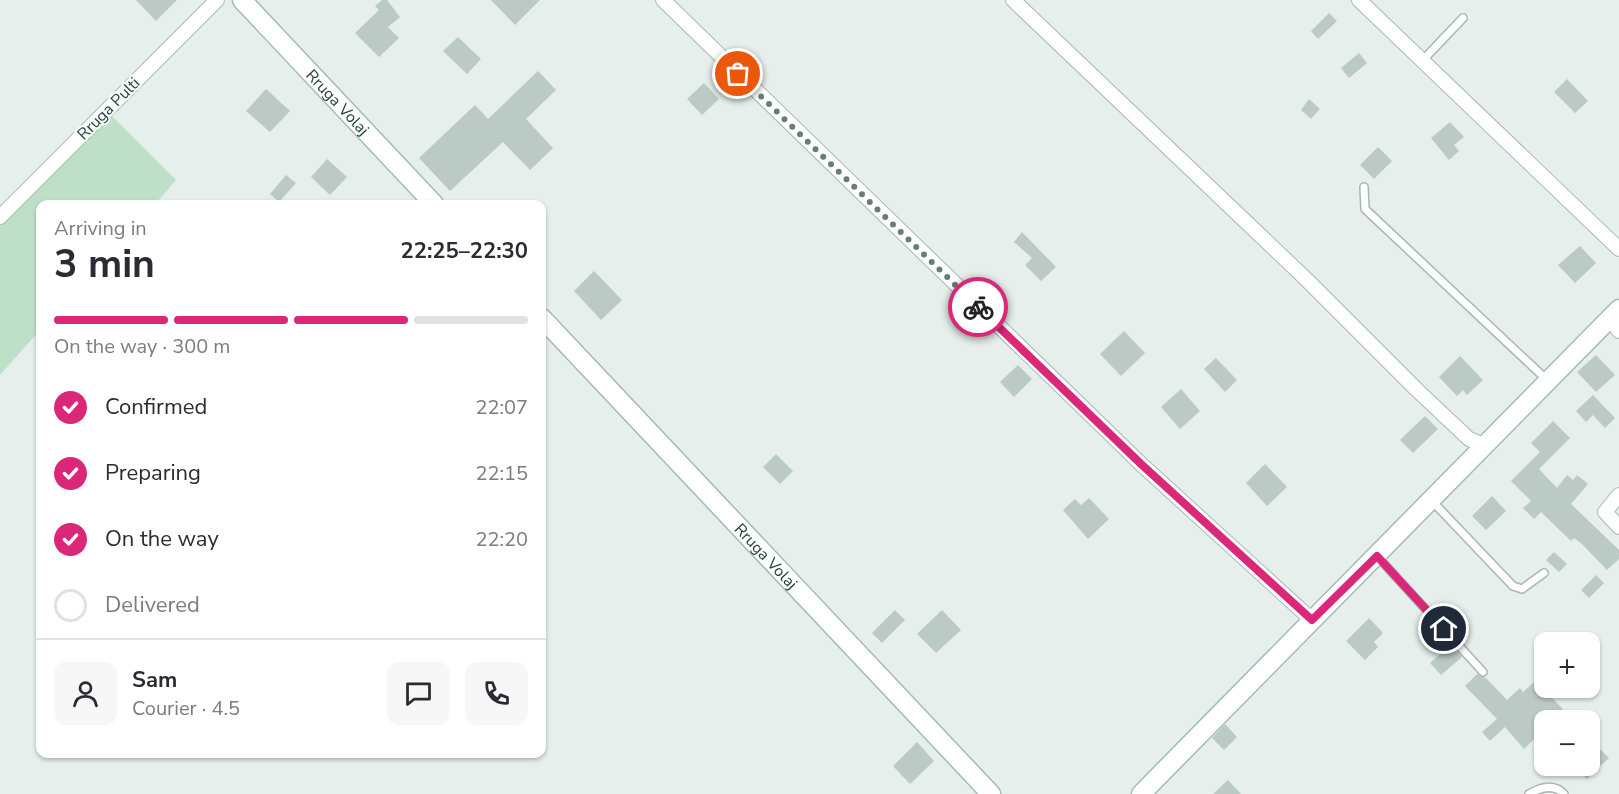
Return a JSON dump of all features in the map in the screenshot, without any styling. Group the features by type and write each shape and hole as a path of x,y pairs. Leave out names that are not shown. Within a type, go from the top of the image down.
{"street":[{"name":"Rruga Pulti","path":"0,217 217,0"},
{"name":"Rruga Volaj","path":"242,0 430,200"},
{"path":"663,0 1132,456 1312,620"},
{"path":"1013,0 1307,280 1460,431 1469,439 1484,445"},
{"path":"1359,0 1619,249"},
{"path":"1141,794 1377,556 1430,499 1548,382 1616,319"},
{"name":"Rruga Volaj","path":"546,322 991,794"},
{"path":"1619,495 1605,512 1619,527"}],"lane":[{"path":"1422,61 1463,18"},
{"path":"1364,188 1362,194 1365,209 1548,382"},
{"path":"1430,499 1513,586 1522,589 1545,573"},
{"path":"1377,556 1483,672"},
{"path":"1529,794 1547,786 1558,788 1564,794"}],"green space":[{"path":"109,113 176,180 158,200 36,200 36,334 0,375 0,222"}],"building":[{"path":"136,0 177,0 156,21"},
{"path":"382,0 387,0 400,17 388,27 399,38 379,57 355,33 379,10 375,6"},
{"path":"491,0 540,0 515,25"},
{"path":"1329,13 1337,21 1318,39 1311,31"},
{"path":"458,37 481,59 467,74 443,51"},
{"path":"1359,53 1367,63 1349,78 1341,68"},
{"path":"538,71 556,90 526,119 553,148 530,170 503,142 450,191 419,158 475,105 488,119"},
{"path":"1567,79 1588,101 1575,113 1554,92"},
{"path":"704,83 719,99 702,115 687,99"},
{"path":"266,89 290,111 270,132 246,111"},
{"path":"1309,99 1320,109 1311,119 1301,110"},
{"path":"1450,122 1464,137 1454,145 1459,151 1449,160 1431,138"},
{"path":"1378,147 1392,161 1374,179 1360,165"},
{"path":"327,159 347,177 330,195 311,177"},
{"path":"286,175 296,183 281,200 277,200 270,194"},
{"path":"1022,232 1056,267 1041,281 1025,265 1032,258 1014,242"},
{"path":"1580,246 1596,263 1575,283 1558,265"},
{"path":"594,271 622,300 601,320 574,291"},
{"path":"1124,331 1145,353 1121,376 1100,354"},
{"path":"1596,355 1615,375 1596,392 1577,372"},
{"path":"1460,356 1483,380 1467,395 1463,390 1457,396 1439,377"},
{"path":"1216,358 1237,380 1225,392 1204,369"},
{"path":"1018,365 1032,379 1014,397 1000,382"},
{"path":"1181,389 1200,411 1180,429 1161,407"},
{"path":"1593,395 1615,418 1605,428 1593,415 1586,422 1576,411"},
{"path":"1425,416 1438,429 1413,453 1400,440"},
{"path":"1553,421 1570,438 1539,469 1557,488 1567,475 1573,480 1577,475 1588,484 1571,504 1619,550 1619,559 1607,570 1582,544 1574,538 1571,541 1541,512 1534,519 1523,508 1531,501 1511,481 1540,452 1531,443"},
{"path":"776,454 793,471 780,484 763,467"},
{"path":"1265,464 1287,487 1267,506 1246,483"},
{"path":"1492,496 1506,511 1486,530 1472,516"},
{"path":"1089,498 1109,519 1088,539 1063,510 1075,499 1081,505"},
{"path":"1554,552 1567,564 1559,572 1546,560"},
{"path":"1596,575 1604,583 1589,598 1581,590"},
{"path":"895,610 905,620 882,643 872,633"},
{"path":"942,610 961,630 936,653 917,634"},
{"path":"1369,618 1383,633 1374,642 1378,647 1365,660 1346,641"},
{"path":"1451,645 1462,657 1441,675 1430,663"},
{"path":"1477,674 1487,679 1507,700 1520,688 1523,692 1534,682 1534,698 1552,698 1563,709 1534,710 1534,739 1524,749 1505,727 1490,741 1482,732 1497,719 1465,686"},
{"path":"1225,724 1237,737 1224,750 1212,738"},
{"path":"917,742 934,761 910,784 893,766"},
{"path":"1600,749 1609,758 1600,767"},
{"path":"1228,780 1241,794 1213,794"}],"way so far":[{"path":"738,74 978,307"}],"route":[{"path":"978,307 1141,464 1312,620 1377,556 1444,629"}]}
